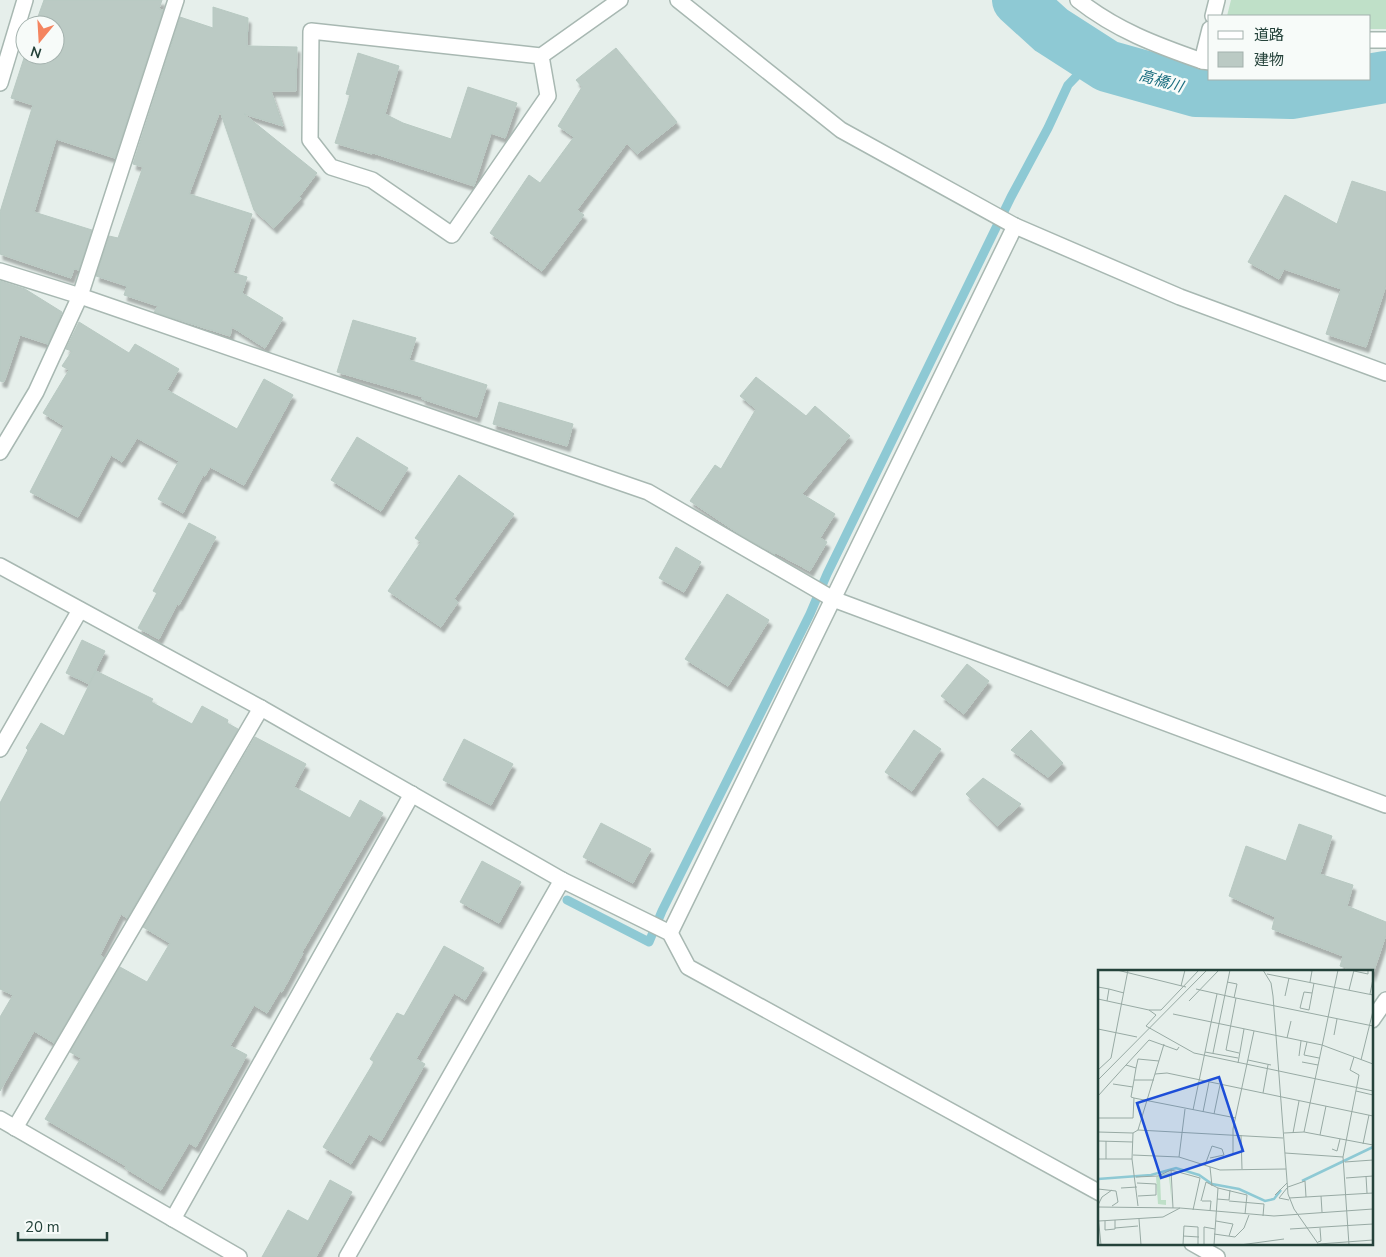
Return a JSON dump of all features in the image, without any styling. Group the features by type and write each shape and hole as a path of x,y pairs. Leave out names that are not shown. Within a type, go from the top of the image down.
{"street":[{"path":"0,83 25,0"},
{"path":"0,452 36,392 80,296 176,0"},
{"path":"541,56 548,96 452,235 372,180 331,166 310,140 311,31 541,56 620,0"},
{"path":"678,0 841,130 1015,226 1180,297 1386,373"},
{"path":"1078,0 1097,15 1152,44 1206,61 1208,45"},
{"path":"1213,15 1217,0"},
{"path":"1371,40 1386,40"},
{"path":"670,933 1015,226"},
{"path":"0,271 80,296 648,492 833,599 1386,805"},
{"path":"0,566 261,708 562,880 670,933 688,967 1098,1192"},
{"path":"0,749 80,610"},
{"path":"15,1128 261,708"},
{"path":"173,1219 412,794"},
{"path":"347,1257 562,880"},
{"path":"1374,1017 1386,1000"},
{"path":"0,1119 239,1257"},
{"path":"1194,1244 1212,1252"}],"green space":[{"path":"1231,0 1386,0 1386,29 1371,29 1371,15 1227,15"}],"building":[{"path":"44,0 162,0 159,9 163,10 115,158 56,139 34,212 92,230 79,270 74,269 71,278 0,254 0,212 33,105 11,98 22,65 65,65 65,15 39,15"},
{"path":"213,7 248,18 247,46 297,47 296,91 271,91 283,126 244,114 317,173 299,197 301,198 274,228 254,210 220,111 189,194 252,214 233,273 247,277 242,293 283,318 265,348 232,327 230,336 154,312 158,306 124,295 127,286 96,276 109,236 118,238 143,167 133,164 180,17 213,28"},
{"path":"616,48 677,122 637,154 627,143 577,210 584,215 542,271 490,233 529,175 540,183 574,137 558,126 582,87 576,80"},
{"path":"358,53 399,66 385,114 403,123 451,139 468,87 517,103 505,138 491,133 474,186 373,153 335,143 350,95 346,94"},
{"path":"1352,181 1386,192 1386,285 1366,347 1326,334 1341,289 1284,269 1279,279 1248,262 1285,195 1337,224"},
{"path":"0,281 25,289 62,312 48,344 20,335 4,382 0,381"},
{"path":"353,320 416,338 409,360 487,385 477,417 422,399 423,397 337,372"},
{"path":"79,322 129,353 135,344 179,369 167,390 237,429 264,379 293,395 244,485 210,467 205,476 203,475 183,513 158,499 179,461 137,438 122,462 111,455 78,517 30,492 64,426 43,413 69,370 62,366 72,351 66,349"},
{"path":"756,377 806,416 815,406 850,436 802,494 835,514 820,538 827,542 810,571 744,537 690,501 715,465 721,469 756,409 740,396"},
{"path":"499,402 573,424 567,446 493,424"},
{"path":"357,437 408,468 381,511 331,480"},
{"path":"459,475 514,514 454,599 458,602 441,627 388,591 421,542 415,538"},
{"path":"189,523 216,537 159,639 138,628 157,593 153,591"},
{"path":"676,547 701,562 684,592 659,578"},
{"path":"727,594 769,620 728,686 685,659"},
{"path":"82,640 105,651 89,684 66,673"},
{"path":"967,664 989,681 964,714 941,696"},
{"path":"96,671 153,699 151,702 192,724 202,706 228,720 227,723 238,729 127,918 121,914 100,955 104,958 54,1043 34,1031 0,1091 0,1017 13,995 0,989 0,803 28,750 26,748 41,723 64,736"},
{"path":"914,730 941,749 912,791 885,772"},
{"path":"1031,730 1063,763 1048,777 1011,750"},
{"path":"255,737 306,764 294,787 350,818 360,800 383,813 302,952 282,992 280,991 267,1013 254,1005 230,1046 247,1055 196,1147 189,1143 161,1190 125,1168 126,1166 45,1119 81,1058 70,1052 120,967 147,982 170,943 143,927"},
{"path":"464,739 513,764 491,805 443,780"},
{"path":"983,778 1021,804 997,826 966,794"},
{"path":"601,823 651,849 633,883 583,857"},
{"path":"1299,824 1332,836 1320,874 1353,885 1347,906 1386,922 1386,935 1374,970 1352,970 1340,966 1343,956 1272,929 1275,917 1229,896 1246,846 1286,861"},
{"path":"482,861 521,882 499,923 460,902"},
{"path":"444,946 484,968 465,1000 454,993 416,1059 425,1064 381,1141 369,1134 351,1164 323,1147 374,1062 370,1059 397,1013 404,1016"},
{"path":"330,1180 352,1192 316,1257 262,1257 288,1210 308,1221"}],"waterway":[{"name":"高橋川","path":"1018,0 1051,30 1107,66 1196,91 1291,93 1368,80"},
{"path":"567,900 649,942 662,911 810,614 827,574 1011,197 1048,128 1068,85 1094,58"},
{"name":"高橋川","path":"1371,80 1386,77"}]}
